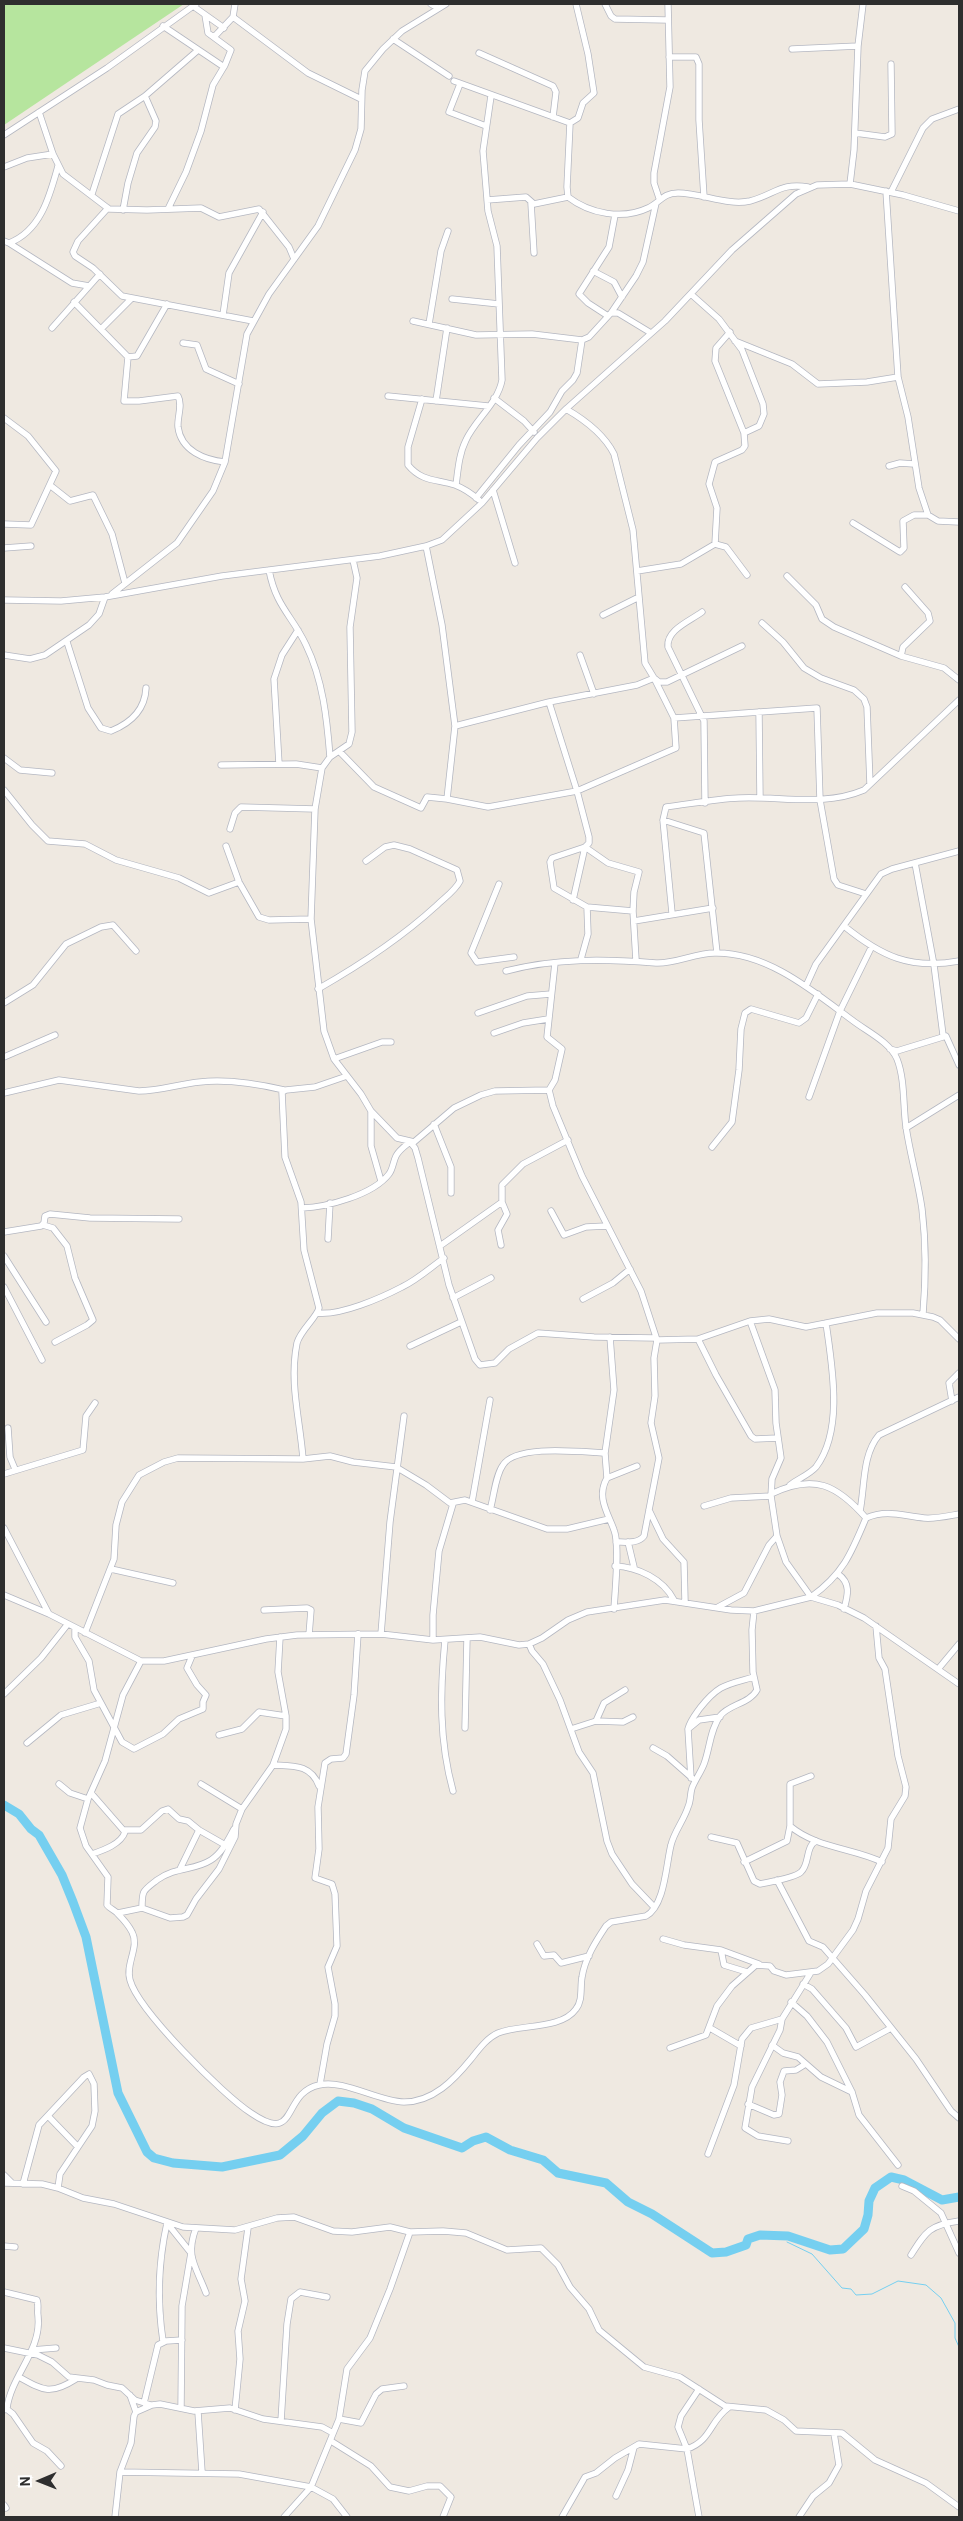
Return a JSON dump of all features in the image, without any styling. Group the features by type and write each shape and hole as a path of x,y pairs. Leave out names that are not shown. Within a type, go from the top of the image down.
{"street":[{"path":"214,37 233,18 235,4"},
{"path":"431,4 438,8"},
{"path":"4,655 35,659 67,642 96,618 108,596 177,544 213,491 225,462 247,334 253,321 318,226 355,150 361,129 365,71 393,39 446,4"},
{"path":"570,123 578,118 583,103 594,93 588,54 576,4"},
{"path":"605,4 611,16 615,19 667,20"},
{"path":"413,321 476,335 532,334 582,340 589,337 610,315 643,262 658,200 654,173 670,87 668,4"},
{"path":"850,184 855,133 858,46 863,4"},
{"path":"4,135 107,68 194,5 224,28"},
{"path":"168,208 186,172 201,131 213,85 224,68 231,48 207,30 205,15"},
{"path":"233,18 308,73 362,99"},
{"path":"163,26 224,68"},
{"path":"393,39 449,76"},
{"path":"792,49 858,46"},
{"path":"92,194 116,117 145,96 197,51"},
{"path":"479,53 553,86 556,92 553,117"},
{"path":"670,58 696,57 700,64 699,120 704,197"},
{"path":"855,133 885,136 892,134 891,64"},
{"path":"486,126 449,112 457,82 570,123"},
{"path":"123,210 128,182 137,153 156,121 145,96"},
{"path":"456,485 461,450 466,438 494,398 502,380 497,246 487,200 484,151 486,126 492,96"},
{"path":"928,515 914,464 908,417 898,377 888,192 924,128 932,119 959,109"},
{"path":"39,112 58,166 68,179 92,194 108,208 123,210 201,208 217,217 253,210 263,212 289,246 294,259"},
{"path":"568,197 570,123"},
{"path":"4,167 27,158 53,154"},
{"path":"6,242 23,235 40,216 49,198 58,166"},
{"path":"531,203 568,197 581,206 616,215 639,212 658,200 677,193 739,202 751,201 789,185 808,187 828,183 850,184 888,192 959,211"},
{"path":"4,600 62,601 108,596 269,570 354,560 426,546 448,536 482,503 537,438 566,409 692,295 732,250 796,194 808,187"},
{"path":"487,200 526,198 531,203 534,253"},
{"path":"108,208 73,248 75,256 100,274 118,294 253,321"},
{"path":"223,315 230,273 263,212"},
{"path":"616,215 609,247 580,296 610,315 622,314 651,333"},
{"path":"429,324 441,251 448,231"},
{"path":"6,242 72,283 89,286"},
{"path":"593,272 614,282 622,297"},
{"path":"52,328 100,274"},
{"path":"692,295 730,332 742,350 764,409 759,426 744,432"},
{"path":"101,330 131,298"},
{"path":"452,300 498,304"},
{"path":"74,302 128,357"},
{"path":"128,357 137,356 167,304"},
{"path":"436,401 447,328"},
{"path":"715,544 717,508 709,480 716,461 744,448 744,432 715,362 716,348 730,332"},
{"path":"476,498 503,463 554,407 562,391 573,380 582,340"},
{"path":"735,341 792,364 818,384 867,382 898,377"},
{"path":"182,342 197,345 203,365 210,372 239,384"},
{"path":"128,357 124,400 128,402 178,396 180,404 178,428 190,448 207,460 225,462"},
{"path":"388,396 488,406"},
{"path":"494,398 524,421 537,438"},
{"path":"422,399 408,447 408,465 420,477 428,481 456,485 482,503"},
{"path":"339,751 374,788 421,808 427,797 488,806 578,791 676,748 674,718 645,663 633,530 614,454 608,442 566,409"},
{"path":"4,418 28,436 56,469 31,525 4,524"},
{"path":"889,466 914,464"},
{"path":"50,486 70,501 92,496 112,534 125,583"},
{"path":"493,490 515,563"},
{"path":"853,523 900,552 904,548 903,521 914,515 928,515 938,521 959,522"},
{"path":"637,571 681,564 715,544 726,547 747,575"},
{"path":"4,548 31,546"},
{"path":"426,546 442,624 454,726 447,799"},
{"path":"354,560 357,578 350,645 352,732 350,744 330,757 322,768 316,810 311,919 318,989 326,1041 334,1060 371,1111 397,1138 410,1142 415,1148 453,1298 475,1359 483,1365 495,1363 509,1349 538,1333 656,1339 698,1339 750,1320 769,1319 806,1327 877,1313 924,1314 940,1320 959,1339"},
{"path":"269,570 277,600 298,630 317,671 323,693 330,757"},
{"path":"787,576 816,605 822,619 828,623 901,656 944,668 959,680"},
{"path":"901,656 903,648 930,621 928,612 905,587"},
{"path":"603,615 639,597"},
{"path":"702,612 670,634 667,640 668,647 702,716 705,727 705,803"},
{"path":"762,623 783,642 811,674 854,690 864,698 868,707 870,784"},
{"path":"279,764 274,679 282,655 298,630"},
{"path":"67,642 85,707 97,725 111,731 136,716 145,697 146,688"},
{"path":"654,678 662,683 742,646"},
{"path":"580,655 594,694"},
{"path":"454,726 549,702 638,685 654,678"},
{"path":"672,913 663,820 666,807 738,798 820,800 850,796 864,790 959,700"},
{"path":"549,702 578,791 589,838 573,900"},
{"path":"674,718 817,708 820,800 834,879 838,885 866,894"},
{"path":"759,712 760,798"},
{"path":"4,758 20,770 52,774"},
{"path":"221,764 296,764 322,768"},
{"path":"4,790 32,825 48,840 85,844 116,860 179,878 209,894 238,882"},
{"path":"230,829 235,813 241,808 316,810"},
{"path":"663,820 704,833 717,953"},
{"path":"226,846 238,882 259,917 264,920 311,919"},
{"path":"318,989 355,968 394,940 428,914 460,881 460,873 457,870 401,846 385,847 366,861"},
{"path":"586,847 550,859 554,888 587,907 633,911"},
{"path":"586,847 608,863 639,872 634,892 633,911 636,960"},
{"path":"806,986 816,964 881,874 892,869 959,851"},
{"path":"914,863 934,965 943,1035"},
{"path":"499,884 471,953 477,962 514,957"},
{"path":"581,960 588,934 587,907"},
{"path":"634,921 672,913 713,908"},
{"path":"4,1003 33,985 66,944 100,927 114,925 136,950"},
{"path":"844,926 871,948 895,958 934,965 959,961"},
{"path":"809,1098 840,1012 871,948"},
{"path":"506,971 541,962 636,960 665,963 697,954 717,953 763,964 788,974 818,994 890,1049 897,1051 943,1035"},
{"path":"555,963 548,1018 548,1038 562,1050 555,1080 549,1090 553,1106 606,1226 641,1291 656,1339 654,1358 655,1396 651,1423 659,1458 649,1510 642,1539 616,1542"},
{"path":"478,1013 527,996 552,994"},
{"path":"712,1147 732,1122 744,1013 751,1009 799,1023 806,1018 818,994"},
{"path":"494,1033 548,1018"},
{"path":"4,1057 55,1035"},
{"path":"943,1035 948,1038 959,1065"},
{"path":"334,1060 382,1042 391,1042"},
{"path":"890,1049 897,1060 906,1128 922,1209 926,1275 924,1314"},
{"path":"4,1093 59,1080 139,1091 211,1081 284,1090 315,1087 347,1076"},
{"path":"284,1090 282,1095 284,1147 302,1208 304,1250 319,1308 297,1342 293,1365 302,1459"},
{"path":"302,1208 353,1197 382,1181 389,1174 399,1151 410,1142 418,1140 454,1108 495,1091 549,1090"},
{"path":"906,1128 959,1095"},
{"path":"371,1111 371,1146 382,1181"},
{"path":"434,1124 451,1167 451,1193"},
{"path":"500,1245 498,1230 507,1214 502,1202 500,1188 523,1164 568,1140"},
{"path":"440,1246 502,1202"},
{"path":"328,1238 330,1203"},
{"path":"551,1210 564,1235 586,1227 606,1226"},
{"path":"44,1225 45,1216 50,1214 90,1218 179,1219"},
{"path":"4,1232 44,1225 53,1228 67,1246 75,1278 93,1320 87,1326 54,1342"},
{"path":"4,1256 4,1262"},
{"path":"4,1256 46,1322"},
{"path":"317,1312 328,1314 341,1311 403,1287 444,1258"},
{"path":"583,1299 613,1282 630,1269"},
{"path":"453,1298 491,1278"},
{"path":"4,1287 42,1360"},
{"path":"750,1320 775,1390 781,1458 774,1471 771,1495 777,1536 786,1562 810,1597 844,1608 876,1626 939,1668 959,1684"},
{"path":"410,1346 461,1322"},
{"path":"704,1506 731,1498 771,1495 814,1469 828,1442 833,1384 826,1323"},
{"path":"610,1337 614,1390 605,1453 607,1478 603,1494 604,1507 615,1531 614,1609"},
{"path":"698,1339 751,1436 755,1439 778,1438"},
{"path":"952,1401 948,1385 959,1373"},
{"path":"860,1511 867,1459 874,1441 879,1435 959,1397"},
{"path":"472,1502 490,1400"},
{"path":"4,1474 84,1450 86,1416 95,1403"},
{"path":"381,1634 396,1467 404,1416"},
{"path":"8,1428 10,1457 15,1470"},
{"path":"490,1510 501,1468 515,1455 554,1451 605,1453"},
{"path":"85,1633 111,1569 116,1549 118,1512 128,1489 140,1474 164,1462 178,1458 302,1459 330,1456 354,1462 396,1467 453,1504"},
{"path":"607,1478 637,1466"},
{"path":"790,1485 811,1485 836,1489 847,1496 866,1518"},
{"path":"453,1504 464,1500 472,1502 547,1529 567,1529 609,1519"},
{"path":"433,1640 438,1557 453,1504"},
{"path":"649,1510 663,1539 684,1562 685,1601"},
{"path":"4,1595 49,1614 75,1629 141,1661 164,1661 280,1637 309,1635 381,1634 433,1640 480,1637 519,1645 529,1644 580,1615 656,1601 685,1601 718,1608 754,1610 810,1597 838,1574 856,1543 866,1518 878,1513 888,1512 933,1518 959,1514"},
{"path":"4,1528 49,1614"},
{"path":"718,1608 744,1593 769,1545 777,1536"},
{"path":"628,1542 634,1567"},
{"path":"615,1566 634,1567 666,1588 674,1600"},
{"path":"111,1569 172,1583"},
{"path":"838,1574 846,1581 848,1586 844,1608"},
{"path":"264,1610 308,1608 311,1610 309,1635"},
{"path":"688,1729 700,1720 720,1717 755,1694 757,1690 754,1677 752,1630 754,1610"},
{"path":"4,1694 52,1647 67,1624"},
{"path":"663,1939 684,1946 721,1950 786,1975 810,1974 823,1968 852,1930 869,1885 888,1848 891,1819 905,1796 906,1786 898,1756 885,1668 879,1658 876,1626"},
{"path":"75,1629 75,1637 86,1656 92,1683 101,1703 122,1742 130,1748 138,1749 163,1734 178,1719 202,1710 206,1695 187,1670 192,1656"},
{"path":"320,2084 325,2051 335,2016 328,1963 337,1946 335,1894 330,1882 315,1878 319,1849 318,1807 322,1772 328,1760 343,1758 346,1754 354,1695 358,1634"},
{"path":"142,1908 145,1889 169,1872 210,1861 227,1846 234,1837 236,1824 242,1809 273,1765 286,1729 286,1716 278,1672 280,1637"},
{"path":"465,1728 467,1638"},
{"path":"445,1640 441,1689 442,1739 453,1791"},
{"path":"529,1644 532,1651 543,1664 581,1757 593,1773 597,1798 612,1854 632,1884 654,1907"},
{"path":"939,1668 959,1644"},
{"path":"141,1661 126,1686 105,1761 88,1800 80,1828 83,1840 108,1877 107,1905 118,1913 132,1932 135,1941 129,1973 134,1989 178,2045 239,2104 268,2123 277,2125 282,2123 287,2117 301,2094 320,2084 341,2086 372,2096 404,2102 426,2098 434,2094 456,2075 483,2044 497,2033 539,2025 571,2015 581,1998 582,1977 589,1956 606,1926 611,1922 651,1914 664,1884 671,1845 689,1805 694,1779 720,1717"},
{"path":"694,1779 688,1729 691,1720 716,1690 733,1682 754,1677"},
{"path":"596,1721 604,1703 625,1690"},
{"path":"27,1743 60,1715 101,1703"},
{"path":"219,1735 242,1729 258,1712 286,1716"},
{"path":"571,1729 596,1721 623,1722 633,1717"},
{"path":"653,1748 667,1756 694,1779"},
{"path":"273,1765 297,1765 310,1772 322,1772"},
{"path":"310,1772 320,1788"},
{"path":"744,1862 787,1841 790,1826 790,1784 811,1776"},
{"path":"59,1784 70,1793 88,1800"},
{"path":"201,1784 242,1809"},
{"path":"91,1793 124,1830 141,1830 162,1811 168,1809 179,1819 188,1821 199,1830 227,1846"},
{"path":"790,1826 816,1841 868,1855 882,1862"},
{"path":"92,1854 112,1846 124,1835 124,1830"},
{"path":"180,1869 199,1830"},
{"path":"711,1837 737,1843 744,1862 757,1883 777,1880 802,1871 811,1844 816,1841"},
{"path":"118,1913 142,1908 170,1918 187,1916 196,1899 219,1868 227,1846"},
{"path":"777,1880 811,1943 823,1947 832,1957 892,2028 916,2059 951,2111 959,2118"},
{"path":"537,1944 544,1956 554,1955 561,1963 589,1956"},
{"path":"721,1950 724,1965 747,1972"},
{"path":"670,2048 703,2038 710,2028 717,2006 747,1972 759,1964"},
{"path":"788,2141 758,2136 745,2128 748,2104 752,2087 780,2030 782,2019 810,1974"},
{"path":"803,1984 812,1989 846,2028 856,2048 892,2028"},
{"path":"791,2002 807,2016 827,2042 852,2092 860,2115 898,2165"},
{"path":"708,2154 734,2085 741,2046 751,2028 782,2019"},
{"path":"710,2028 741,2046"},
{"path":"772,2045 783,2053 795,2056 821,2077 852,2092"},
{"path":"748,2104 774,2115 779,2114 782,2095 780,2082 784,2072 796,2070 804,2064"},
{"path":"23,2184 32,2158 37,2131 42,2121 88,2074 91,2076 94,2084 94,2120 90,2130 60,2174 58,2188"},
{"path":"48,2116 78,2147"},
{"path":"4,2175 12,2184"},
{"path":"4,2183 58,2188 83,2198 114,2204 167,2223 196,2228 235,2230 248,2228 277,2218 294,2217 333,2231 352,2232 390,2228 410,2232 466,2233 507,2250 541,2248 558,2265 570,2287 589,2309 599,2330 644,2367 680,2377 728,2408 766,2410 784,2420 796,2431 842,2433 875,2460 926,2483 959,2507"},
{"path":"902,2186 914,2191 938,2210 959,2253"},
{"path":"911,2256 931,2228 959,2221"},
{"path":"167,2223 191,2253 182,2306 180,2408"},
{"path":"163,2341 158,2313 159,2270 167,2223"},
{"path":"196,2228 190,2243 191,2253 193,2265 206,2292"},
{"path":"235,2410 240,2359 238,2331 245,2300 241,2279 248,2228"},
{"path":"284,2517 311,2487 339,2419 347,2369 370,2338 410,2232"},
{"path":"4,2246 14,2247"},
{"path":"4,2292 22,2295 38,2301 40,2324 31,2352 9,2396 5,2409 33,2443 47,2451 62,2466"},
{"path":"282,2421 287,2324 291,2299 300,2292 327,2297"},
{"path":"144,2403 151,2365 158,2344 163,2341 182,2340"},
{"path":"4,2348 31,2352 52,2362 69,2377 94,2380 122,2388 135,2400 144,2403 198,2412 221,2408 235,2410 282,2421 322,2427 333,2433"},
{"path":"31,2352 56,2348"},
{"path":"19,2377 40,2388 53,2390 62,2388 76,2379"},
{"path":"339,2419 358,2424 363,2422 376,2394 382,2389 404,2386"},
{"path":"699,2389 678,2423 679,2431 688,2449 699,2517"},
{"path":"115,2517 120,2472 131,2443 136,2412 130,2394"},
{"path":"136,2412 152,2405"},
{"path":"562,2517 585,2476 596,2473 615,2458 643,2444 688,2449 705,2439 717,2417 728,2408"},
{"path":"198,2412 202,2472"},
{"path":"799,2517 813,2496 829,2484 839,2465 834,2433"},
{"path":"331,2441 356,2460 368,2464 390,2487 409,2491 434,2485 444,2488 451,2497 443,2517"},
{"path":"616,2496 628,2470 634,2447"},
{"path":"120,2472 240,2474 311,2487 333,2499 347,2517"}],"green space":[{"path":"4,4 184,4 4,125"}],"waterway":[{"path":"4,1805 19,1814 31,1829 39,1835 62,1875 86,1937 118,2093 147,2152 154,2158 173,2163 222,2167 280,2155 303,2136 322,2113 338,2101 354,2103 372,2109 404,2128 462,2148 473,2141 486,2137 510,2150 543,2160 558,2173 606,2183 628,2202 652,2214 712,2253 726,2252 746,2245 748,2239 760,2235 788,2236 830,2250 843,2249 864,2229 869,2201 875,2188 891,2177 904,2180 942,2200 959,2197"},
{"path":"787,2242 812,2254 842,2288 851,2289 856,2295 872,2294 898,2281 926,2285 941,2298 955,2323 955,2338 959,2347"}]}
